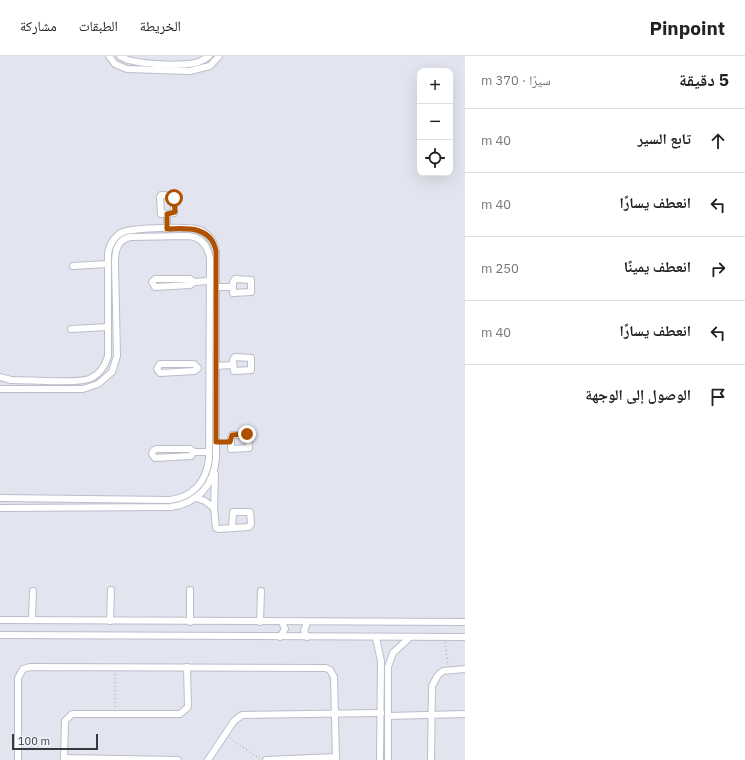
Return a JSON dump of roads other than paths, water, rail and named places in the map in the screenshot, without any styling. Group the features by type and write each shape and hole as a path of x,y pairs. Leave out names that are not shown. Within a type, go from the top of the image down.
{"street":[{"path":"109,56 115,64 127,69 190,71 210,66 219,56"},
{"path":"120,56 128,61 137,63 189,64 199,62 209,56"},
{"path":"167,214 167,229"},
{"path":"188,228 188,236"},
{"path":"0,377 11,380 83,381 99,373 107,362 109,348 107,264 110,246 113,240 123,232 188,228 205,233 215,246 216,442 214,508 216,528 232,528"},
{"path":"0,389 83,388 98,384 112,372 117,356 115,254 121,241 130,237 188,236 202,240 208,248 208,468 200,484 186,496 170,500 0,498"},
{"path":"73,266 107,264"},
{"path":"172,282 190,285 194,282 209,281"},
{"path":"216,287 232,287"},
{"path":"107,296 116,295"},
{"path":"71,329 108,328"},
{"path":"209,340 216,340"},
{"path":"198,368 194,364 160,364 157,369 160,373 194,371 198,368 209,367"},
{"path":"216,366 233,364"},
{"path":"216,442 230,442"},
{"path":"194,452 192,455 155,458 152,454 154,450 173,449 192,449 194,452 208,452"},
{"path":"173,449 173,457"},
{"path":"0,508 180,506 196,498 209,484 215,468"},
{"path":"196,498 205,501 214,508"},
{"path":"91,499 91,508"},
{"path":"110,621 111,590"},
{"path":"190,590 190,622"},
{"path":"32,620 33,591"},
{"path":"260,622 261,591"},
{"path":"0,620 465,622"},
{"path":"280,637 285,629 282,622"},
{"path":"307,622 304,628 307,637"},
{"path":"0,635 376,638 465,637"},
{"path":"376,638 380,649 380,760"},
{"path":"388,760 388,667 393,653 409,638"},
{"path":"18,760 18,678 23,670 30,667 326,668 330,670 334,677 336,758 264,760"},
{"path":"380,667 388,667"},
{"path":"178,760 64,759 65,721 69,715 76,713 183,713 188,707 187,668"},
{"path":"431,760 430,715 434,680 443,671 449,669 465,669"},
{"path":"208,760 234,721 242,715 380,712"},
{"path":"388,716 465,714"}]}
